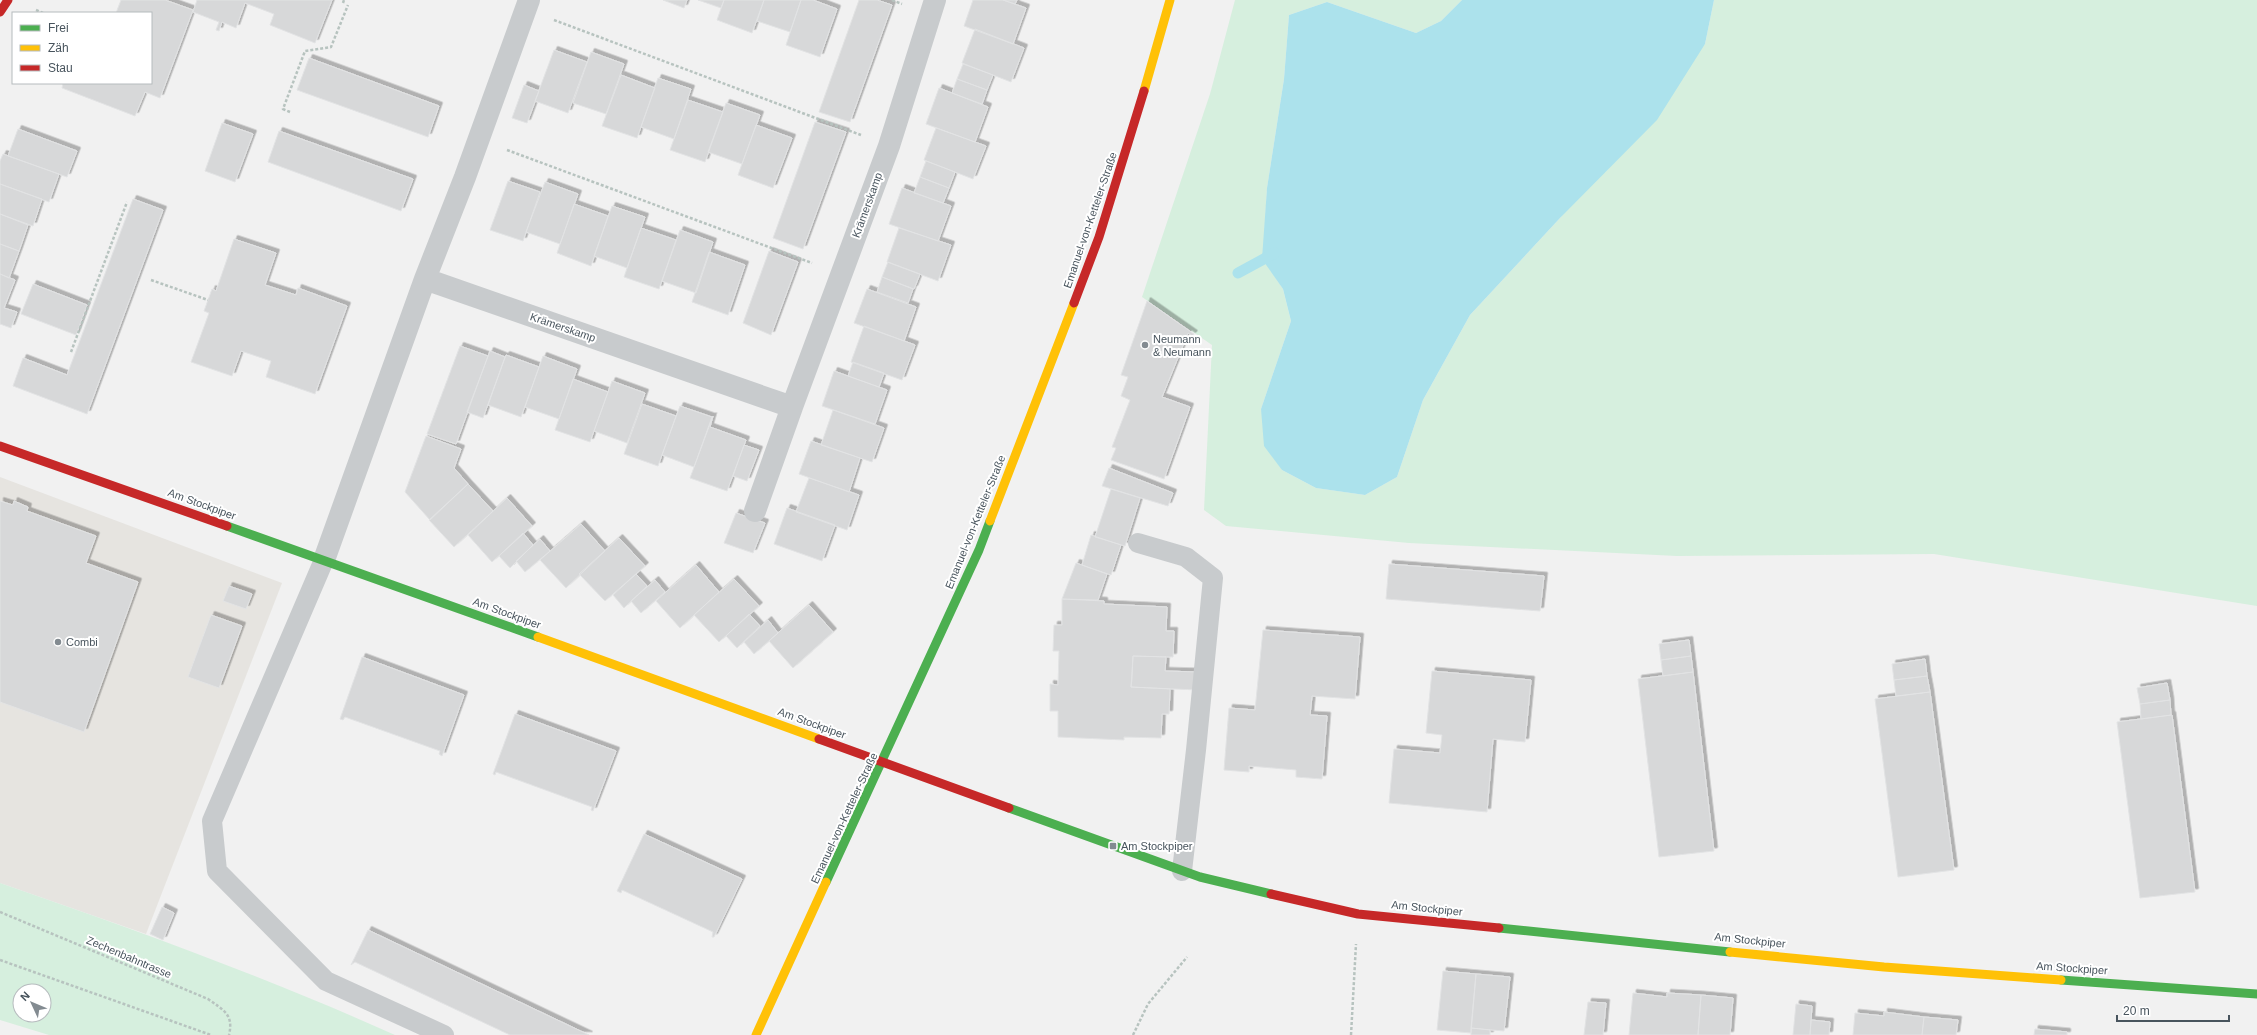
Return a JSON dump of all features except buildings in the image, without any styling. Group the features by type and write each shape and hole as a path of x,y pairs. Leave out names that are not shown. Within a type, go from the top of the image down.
{"street":[{"path":"0,12 8,0"},
{"name":"Krämerskamp","path":"756,511 792,407 889,146 935,0"},
{"name":"Emanuel-von-Ketteler-Straße","path":"756,1035 883,762 979,550 1099,237 1162,34 1170,0"},
{"path":"324,560 425,279 528,5"},
{"name":"Krämerskamp","path":"425,279 792,407"},
{"name":"Am Stockpiper","path":"0,446 324,560 1200,878 1358,914 1884,966 2257,994"}],"lane":[{"path":"1138,543 1186,557 1213,578 1182,871"},
{"path":"324,560 212,821 217,871 326,981 444,1035"}],"path":[{"path":"290,112 283,109 305,52 331,47 348,5"},
{"path":"528,5 889,146"},
{"path":"478,139 842,274"},
{"path":"71,352 127,202"},
{"path":"151,280 208,300"},
{"name":"Zechenbahntrasse","path":"0,912 208,999 226,1011 231,1024 229,1035"},
{"path":"1351,1035 1358,914"},
{"path":"1133,1035 1148,1004 1187,957"},
{"path":"0,960 211,1035"}],"shaded area":[{"path":"0,477 282,583 146,934 0,883"}],"green space":[{"path":"1235,0 1462,0 1441,21 1416,33 1327,2 1289,15 1284,79 1267,188 1263,259 1283,289 1291,321 1261,409 1282,470 1316,488 1365,495 1397,477 1423,400 1470,315 1560,218 1705,44 1714,0 2257,0 2257,606 1934,554 1677,556 1409,543 1226,526 1204,510 1212,345 1142,297 1210,94"},
{"path":"0,883 199,954 298,993 395,1035 49,1035 0,1020"}],"water":[{"path":"1462,0 1714,0 1705,44 1657,120 1560,218 1470,315 1423,400 1397,477 1365,495 1316,488 1282,470 1264,446 1261,409 1291,321 1283,289 1262,259 1267,188 1284,79 1289,15 1327,2 1416,33 1441,21"}],"waterway":[{"path":"1238,273 1275,253"}],"traffic: fast":[{"path":"826,882 979,550 990,521"},
{"path":"227,526 538,637"},
{"path":"1009,808 1200,877 1271,894"},
{"path":"1499,928 1730,952"},
{"path":"2061,980 2257,994"}],"traffic: slow":[{"path":"1144,91 1170,0"},
{"path":"990,521 1074,303"},
{"path":"538,637 819,739"},
{"path":"756,1035 826,882"},
{"path":"1730,952 1884,967 2061,980"}],"traffic: jam":[{"path":"0,12 8,0"},
{"path":"1074,303 1099,237 1144,91"},
{"path":"0,446 227,526"},
{"path":"819,739 1009,808"},
{"path":"1271,894 1358,914 1499,928"}],"place":[{"name":"Neumann & Neumann","path":"1145,345"},
{"name":"Combi","path":"58,642"},
{"name":"Am Stockpiper","path":"1113,846"}]}
